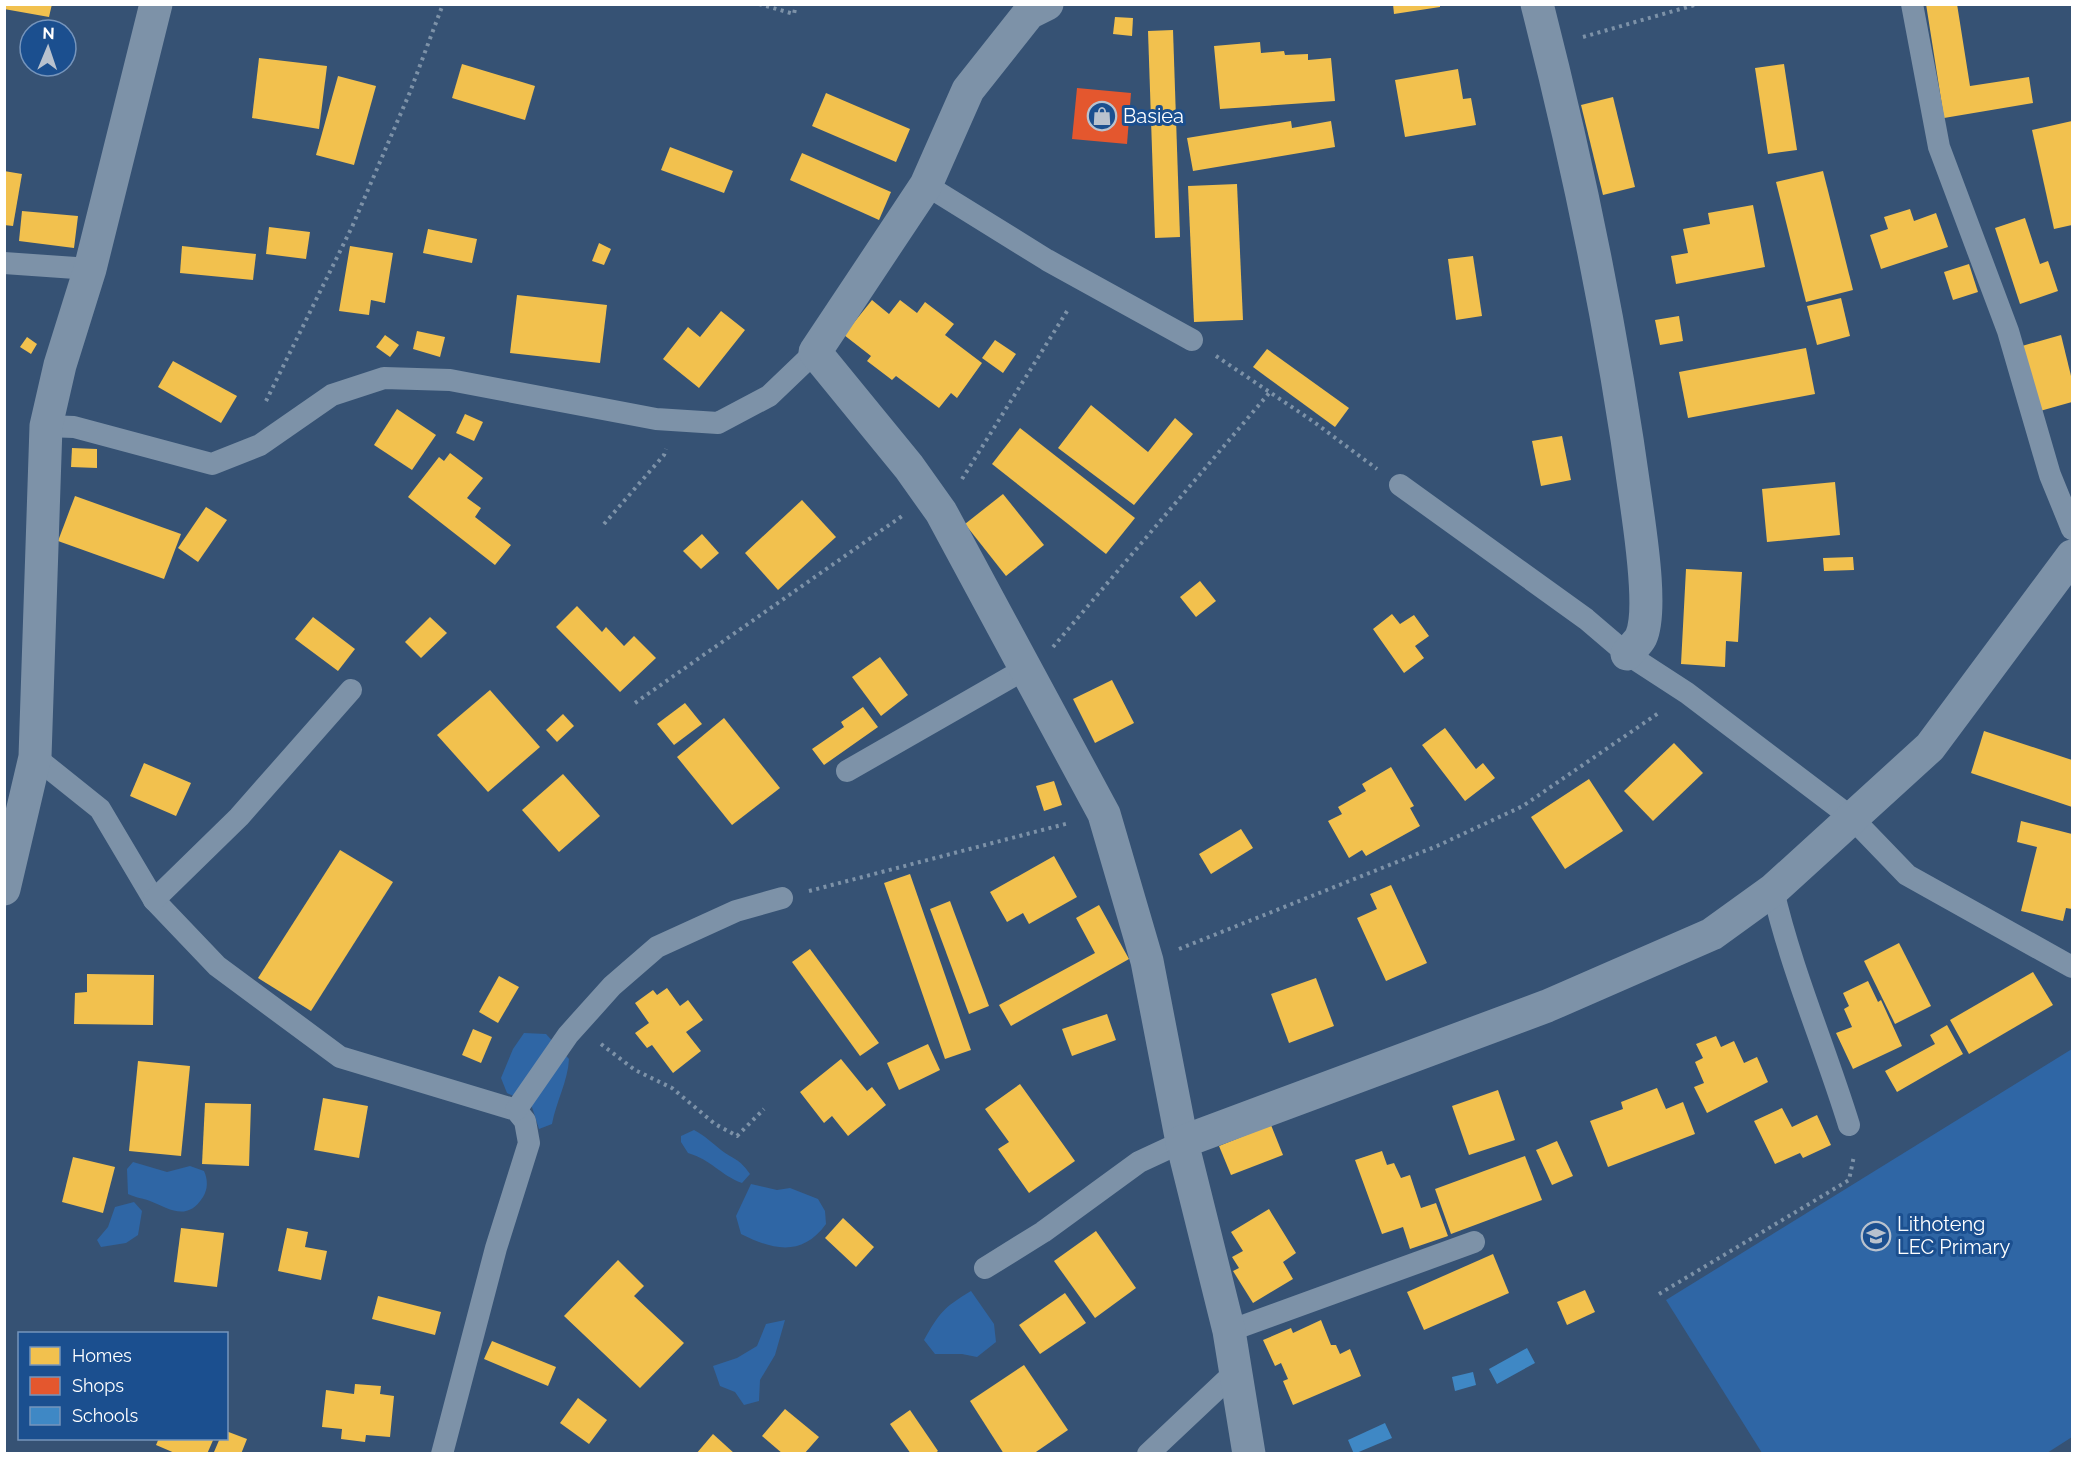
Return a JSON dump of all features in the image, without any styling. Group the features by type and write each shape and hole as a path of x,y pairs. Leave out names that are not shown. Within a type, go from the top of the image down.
{"street":[{"path":"4,889 34,758 46,426 60,365 90,269 156,4"},
{"path":"1047,4 1029,14 968,90 926,185 815,352 935,504 1104,814 1147,961 1182,1143 1229,1331 1234,1373 1249,1454"},
{"path":"1537,4 1574,152 1622,400 1642,545 1645,614 1641,637 1627,654"},
{"path":"1182,1143 1547,1006 1649,963 1712,933 1773,890 1930,747 2073,556"}],"lane":[{"path":"1912,4 1939,147 2008,331 2050,475 2073,529"},
{"path":"926,185 1086,282 1192,340"},
{"path":"4,263 90,269"},
{"path":"46,426 74,427 212,464 260,445 332,395 384,378 450,380 656,419 718,423 769,396 815,352"},
{"path":"1400,485 1587,618 1627,654 1687,693 1852,818 1907,875 2073,967"},
{"path":"847,771 1025,669"},
{"path":"154,900 239,817 351,690"},
{"path":"34,758 99,809 154,900 217,966 340,1058 516,1110 525,1121 529,1143 496,1248 442,1454"},
{"path":"1773,890 1782,932 1827,1054 1849,1125"},
{"path":"516,1110 579,1023 612,986 657,947 736,911 782,898"},
{"path":"985,1268 1043,1232 1139,1162 1182,1143"},
{"path":"1229,1331 1474,1242"},
{"path":"1149,1454 1234,1373"}],"path":[{"path":"260,445 257,422 352,227 410,92 443,4"},
{"path":"759,4 794,14 796,4"},
{"path":"1548,46 1698,4"},
{"path":"635,703 852,553 935,504 1086,282"},
{"path":"1192,340 1270,392 1400,485"},
{"path":"1025,669 1057,644 1149,531 1270,392"},
{"path":"604,524 664,455 675,420"},
{"path":"1147,961 1437,846 1523,806 1687,693"},
{"path":"782,898 1104,814"},
{"path":"579,1023 597,1041 635,1070 672,1088 715,1124 737,1136 764,1108"},
{"path":"1659,1294 1849,1180 1854,1159 1849,1125"}],"shaded area":[{"path":"524,1033 546,1034 569,1059 552,1124 539,1129 531,1104 507,1093 501,1078 513,1049"},
{"name":"Lithoteng LEC Primary","path":"2072,1049 2072,1437 2047,1453 1762,1453 1666,1300"},
{"path":"694,1130 743,1165 750,1174 742,1183 688,1153 681,1142 681,1136"},
{"path":"133,1162 167,1172 190,1166 204,1171 207,1184 205,1194 191,1209 178,1211 128,1194 127,1169"},
{"path":"751,1184 777,1190 790,1188 818,1199 825,1211 826,1224 817,1235 797,1246 776,1247 741,1234 736,1216"},
{"path":"134,1202 142,1211 138,1235 126,1243 101,1247 97,1240 108,1227 115,1207"},
{"path":"971,1291 994,1324 996,1342 977,1357 962,1354 935,1354 924,1340 943,1311"},
{"path":"785,1320 775,1355 760,1380 759,1401 744,1405 735,1392 720,1386 713,1366 737,1358 757,1346 766,1324"}],"building: Homes":[{"path":"4,4 52,4 49,17 4,9"},
{"path":"1393,4 1440,4 1440,7 1394,14"},
{"path":"1926,4 1957,4 1970,86 2029,77 2033,103 1944,118"},
{"path":"1115,17 1133,18 1132,36 1113,34"},
{"path":"1173,30 1180,237 1155,238 1148,31"},
{"path":"1260,42 1261,53 1284,51 1285,55 1308,54 1308,60 1331,58 1335,101 1220,109 1214,46"},
{"path":"259,58 327,66 319,129 252,118"},
{"path":"462,64 535,86 525,120 452,98"},
{"path":"1784,64 1797,150 1768,154 1755,68"},
{"path":"1458,69 1463,99 1471,98 1476,125 1405,137 1395,80"},
{"path":"338,76 376,86 354,165 316,155"},
{"path":"826,93 910,129 896,162 812,126"},
{"path":"1613,97 1635,187 1603,195 1581,105"},
{"path":"1291,121 1292,128 1331,121 1335,147 1193,171 1187,138"},
{"path":"2072,121 2072,225 2054,229 2032,130"},
{"path":"670,147 733,171 724,193 661,170"},
{"path":"802,153 891,192 879,220 790,180"},
{"path":"4,171 22,174 13,226 4,225"},
{"path":"1823,171 1853,290 1806,302 1776,182"},
{"path":"1237,184 1243,320 1194,322 1188,186"},
{"path":"1753,205 1765,267 1676,284 1671,256 1688,253 1683,229 1710,224 1708,213"},
{"path":"1910,209 1914,221 1936,213 1948,247 1881,269 1870,235 1888,229 1884,217"},
{"path":"22,211 78,216 74,248 19,241"},
{"path":"2025,218 2040,264 2048,261 2058,291 2020,304 1995,228"},
{"path":"269,227 310,232 306,259 266,254"},
{"path":"428,229 477,239 472,263 423,253"},
{"path":"599,243 611,249 604,265 592,261"},
{"path":"182,246 256,254 253,280 180,273"},
{"path":"350,246 393,253 385,303 371,300 369,315 339,311"},
{"path":"1473,256 1482,316 1456,320 1448,259"},
{"path":"1969,264 1978,292 1953,300 1944,272"},
{"path":"517,295 607,305 600,363 510,353"},
{"path":"1841,298 1850,336 1817,345 1807,306"},
{"path":"872,300 889,314 900,300 917,313 925,302 954,324 945,335 982,363 957,398 951,393 939,408 896,376 892,380 867,361 871,356 844,335"},
{"path":"721,311 745,330 699,388 663,359 688,327 700,337"},
{"path":"1679,316 1683,341 1660,345 1655,320"},
{"path":"417,331 445,337 440,357 413,349"},
{"path":"385,335 399,345 390,357 376,347"},
{"path":"2061,335 2072,380 2072,402 2040,411 2022,346"},
{"path":"27,337 37,344 31,354 20,347"},
{"path":"995,340 1016,354 1003,373 982,358"},
{"path":"1806,348 1815,394 1688,418 1679,372"},
{"path":"1267,349 1349,408 1335,427 1253,367"},
{"path":"173,361 237,396 221,423 158,387"},
{"path":"1091,405 1148,452 1175,418 1193,434 1134,505 1058,448"},
{"path":"397,409 436,435 412,470 374,445"},
{"path":"465,414 483,422 474,441 456,433"},
{"path":"1020,428 1135,518 1106,554 992,464"},
{"path":"1562,436 1571,480 1541,486 1532,441"},
{"path":"72,448 97,449 97,468 71,467"},
{"path":"450,453 483,478 467,498 481,508 475,517 511,545 495,565 408,497 439,457 444,461"},
{"path":"1835,482 1840,535 1767,542 1762,489"},
{"path":"1003,494 1044,545 1006,576 965,524"},
{"path":"75,496 181,534 164,579 58,541"},
{"path":"802,500 836,537 778,590 745,553"},
{"path":"206,507 227,520 198,562 178,548"},
{"path":"702,534 719,553 701,569 683,551"},
{"path":"1853,557 1854,570 1824,571 1823,558"},
{"path":"1686,569 1742,572 1738,642 1726,641 1725,667 1681,664"},
{"path":"1200,581 1216,601 1196,617 1180,597"},
{"path":"577,606 602,632 606,627 624,646 634,636 656,658 620,692 556,627"},
{"path":"1392,614 1400,624 1414,615 1429,636 1415,646 1424,658 1404,673 1373,629"},
{"path":"313,617 355,649 338,671 295,639"},
{"path":"430,617 447,633 421,658 405,642"},
{"path":"880,657 908,695 881,716 852,677"},
{"path":"1112,680 1134,723 1095,743 1073,699"},
{"path":"490,690 540,747 488,792 437,735"},
{"path":"685,703 702,724 674,745 657,724"},
{"path":"863,707 878,727 824,765 812,749 844,727 841,722"},
{"path":"563,714 574,726 557,742 546,730"},
{"path":"724,718 780,788 732,825 677,757"},
{"path":"1445,728 1476,769 1483,763 1495,778 1465,801 1422,745"},
{"path":"1984,731 2072,760 2072,807 1971,773"},
{"path":"1674,743 1703,773 1653,821 1624,791"},
{"path":"144,763 191,783 176,816 130,796"},
{"path":"1391,767 1414,806 1410,808 1420,826 1366,856 1362,850 1349,858 1328,821 1342,814 1338,807 1366,791 1362,784"},
{"path":"563,774 600,816 559,852 522,810"},
{"path":"1589,779 1623,831 1565,869 1531,817"},
{"path":"1054,781 1062,805 1044,811 1036,786"},
{"path":"2021,821 2072,834 2072,909 2066,908 2063,921 2021,911 2037,847 2017,842"},
{"path":"1241,829 1253,848 1211,874 1199,854"},
{"path":"340,850 393,882 311,1011 258,978"},
{"path":"1054,856 1077,897 1029,924 1023,913 1007,922 990,892"},
{"path":"910,874 971,1050 945,1059 884,883"},
{"path":"1391,885 1427,963 1386,981 1357,918 1377,909 1370,894"},
{"path":"950,901 989,1006 969,1014 930,909"},
{"path":"1099,905 1129,959 1011,1026 999,1005 1095,953 1076,918"},
{"path":"1899,943 1931,1006 1895,1024 1864,961"},
{"path":"810,949 879,1043 860,1056 792,962"},
{"path":"2033,972 2053,1005 1969,1054 1950,1020"},
{"path":"87,974 154,975 153,1025 74,1024 75,993 87,992"},
{"path":"499,976 519,987 498,1023 479,1012"},
{"path":"1316,978 1334,1026 1289,1043 1271,994"},
{"path":"1868,981 1878,1002 1881,1000 1902,1046 1853,1069 1836,1033 1852,1027 1844,1009 1849,1006 1843,993"},
{"path":"667,988 680,1006 688,1000 703,1020 686,1032 701,1051 673,1073 652,1045 647,1048 635,1033 649,1023 635,1003 653,990 657,995"},
{"path":"1107,1014 1116,1040 1072,1056 1062,1029"},
{"path":"1947,1025 1963,1054 1897,1092 1885,1071 1935,1044 1930,1035"},
{"path":"473,1029 492,1037 481,1063 462,1055"},
{"path":"1716,1036 1721,1047 1734,1041 1744,1063 1757,1057 1768,1082 1707,1113 1694,1087 1704,1083 1695,1062 1703,1058 1696,1044"},
{"path":"928,1044 940,1070 899,1090 887,1063"},
{"path":"841,1059 867,1091 872,1087 886,1105 848,1136 832,1116 824,1123 800,1092"},
{"path":"138,1061 190,1066 181,1156 129,1151"},
{"path":"1020,1084 1075,1161 1029,1193 998,1149 1009,1142 985,1109"},
{"path":"1657,1088 1666,1109 1683,1102 1695,1134 1608,1167 1590,1121 1623,1109 1621,1102"},
{"path":"1498,1090 1515,1140 1469,1155 1452,1106"},
{"path":"323,1098 368,1106 359,1158 314,1150"},
{"path":"205,1103 251,1104 249,1166 202,1164"},
{"path":"1782,1108 1792,1127 1817,1115 1831,1145 1803,1158 1800,1153 1775,1164 1754,1121"},
{"path":"1271,1125 1283,1155 1231,1175 1219,1146"},
{"path":"1557,1141 1573,1176 1552,1185 1536,1150"},
{"path":"1382,1151 1387,1165 1394,1163 1401,1178 1410,1175 1421,1208 1436,1203 1448,1236 1410,1249 1403,1227 1382,1234 1355,1160"},
{"path":"1525,1156 1542,1200 1451,1234 1435,1189"},
{"path":"73,1157 115,1167 103,1213 62,1202"},
{"path":"1269,1209 1296,1253 1283,1262 1293,1279 1253,1303 1233,1271 1239,1268 1232,1257 1243,1251 1231,1232"},
{"path":"843,1218 874,1247 856,1267 825,1238"},
{"path":"181,1228 224,1233 217,1287 174,1282"},
{"path":"287,1228 308,1232 305,1247 327,1251 321,1280 278,1271"},
{"path":"1096,1231 1136,1288 1095,1318 1054,1261"},
{"path":"1493,1254 1509,1293 1424,1330 1407,1292"},
{"path":"618,1260 644,1286 634,1296 684,1343 640,1388 564,1316"},
{"path":"1585,1290 1595,1312 1567,1325 1557,1302"},
{"path":"1065,1293 1086,1323 1040,1354 1019,1325"},
{"path":"378,1296 441,1312 435,1335 372,1319"},
{"path":"1321,1320 1331,1345 1336,1345 1340,1354 1350,1349 1361,1376 1293,1405 1283,1381 1288,1379 1281,1363 1275,1366 1263,1340 1291,1328 1293,1333"},
{"path":"492,1341 556,1367 548,1386 484,1359"},
{"path":"1024,1365 1068,1430 1033,1454 1004,1454 970,1401"},
{"path":"355,1384 381,1386 380,1394 394,1396 390,1437 366,1435 365,1442 341,1439 342,1429 322,1427 326,1390 354,1394"},
{"path":"578,1398 607,1420 589,1444 560,1423"},
{"path":"785,1409 819,1437 804,1454 783,1454 762,1436"},
{"path":"910,1410 938,1451 934,1454 911,1454 890,1424"},
{"path":"228,1432 247,1439 241,1454 214,1452 219,1440 228,1440"},
{"path":"713,1434 735,1454 696,1454"},
{"path":"158,1440 213,1440 207,1454 177,1454 156,1445"}],"building: Shops":[{"name":"Basiea","path":"1077,88 1131,93 1127,144 1072,139"}],"building: Schools":[{"path":"1527,1348 1535,1363 1497,1384 1489,1369"},
{"path":"1473,1372 1476,1385 1455,1391 1452,1377"},
{"path":"1385,1423 1392,1438 1354,1454 1348,1440"}],"place":[{"name":"Basiea","path":"1102,116"},
{"name":"Lithoteng LEC Primary","path":"1876,1236"}]}
